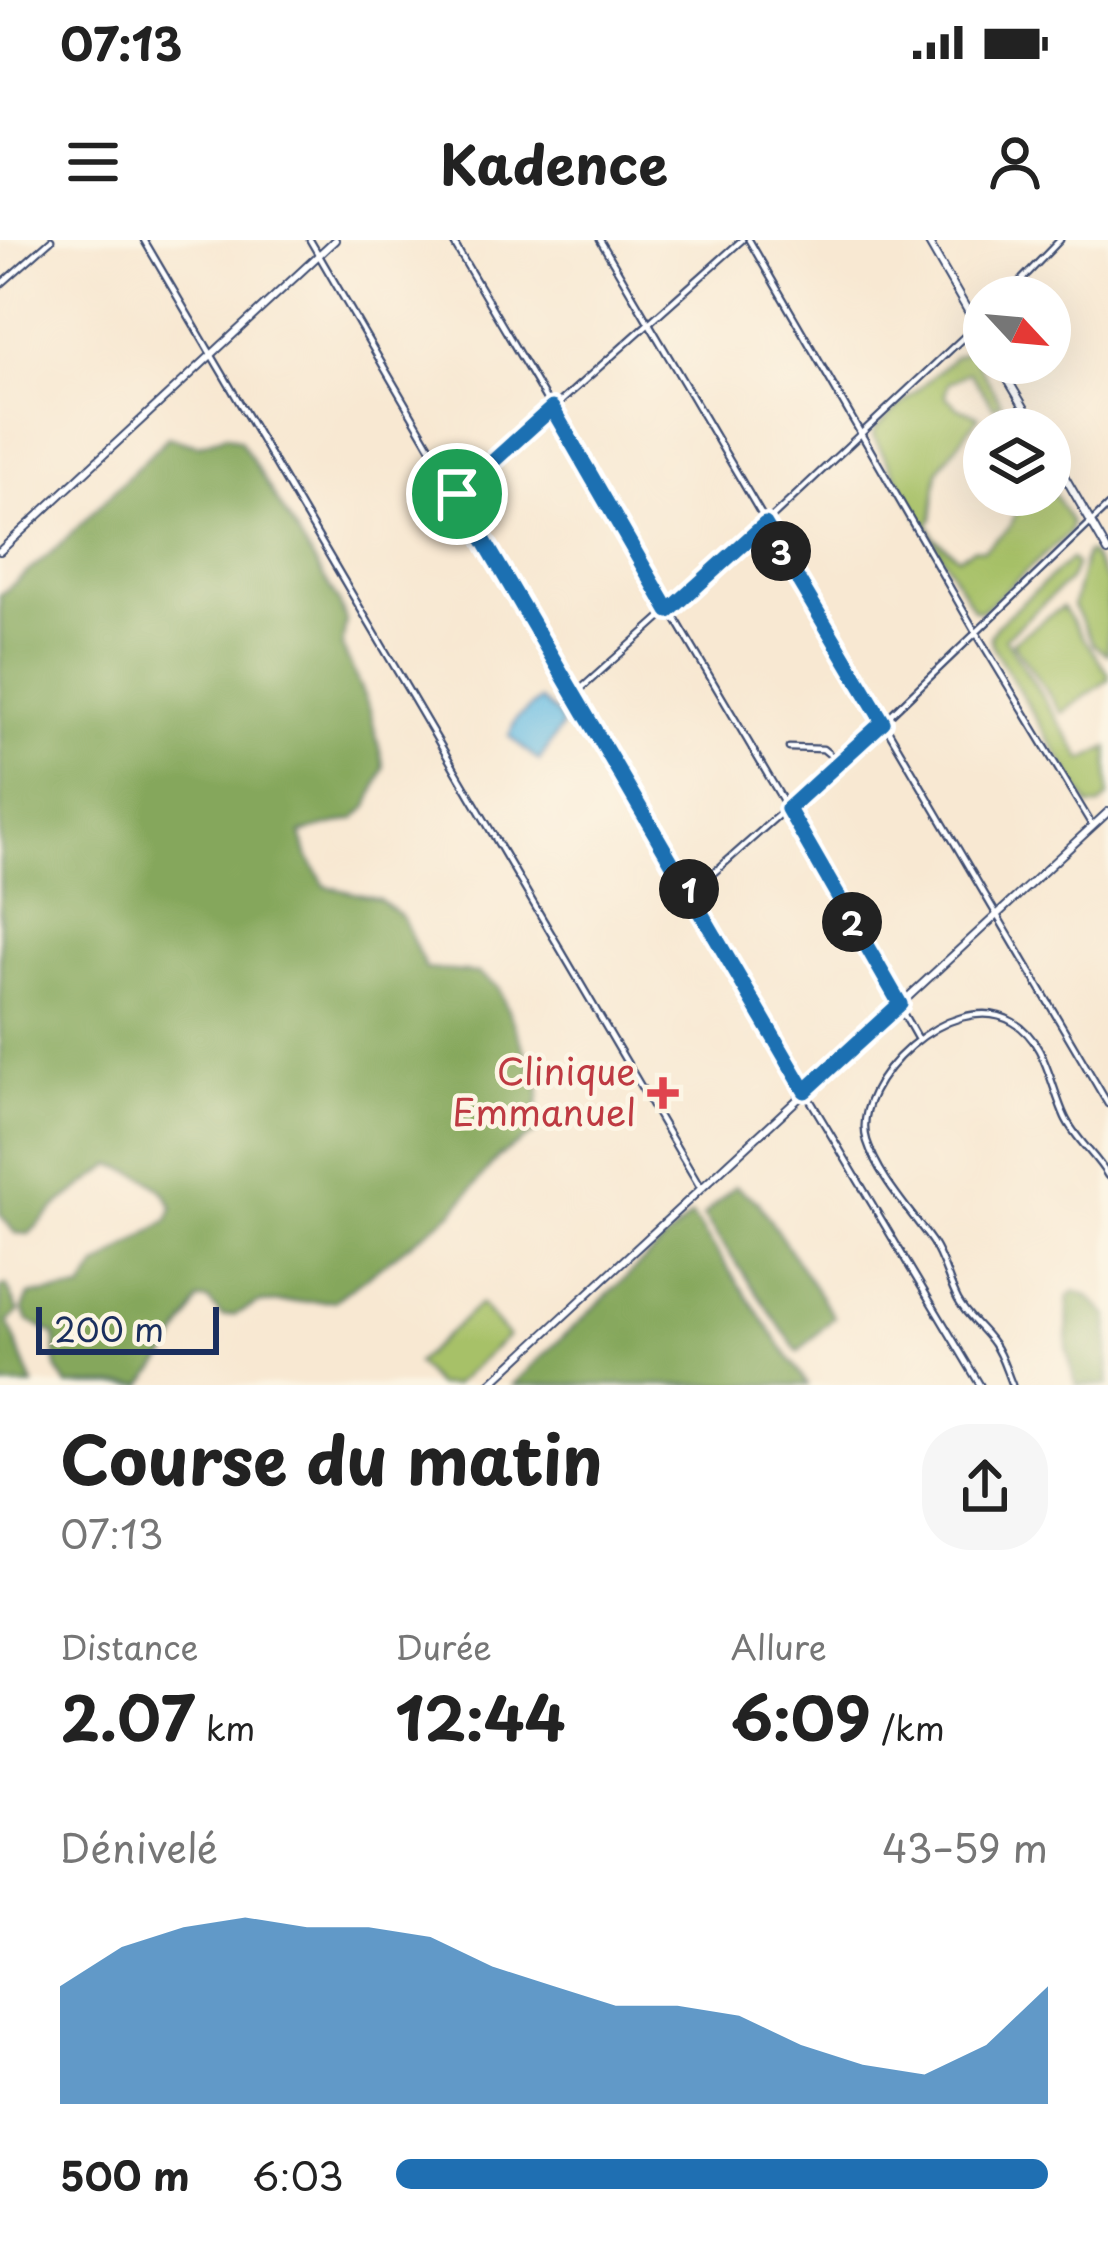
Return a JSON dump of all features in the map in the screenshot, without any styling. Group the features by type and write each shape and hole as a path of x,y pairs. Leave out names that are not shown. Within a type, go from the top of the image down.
{"street":[{"path":"0,286 51,240"},
{"path":"144,240 700,1188"},
{"path":"310,240 980,1385"},
{"path":"0,550 335,240"},
{"path":"452,240 788,809 917,1038"},
{"path":"600,240 1108,1104"},
{"path":"457,494 746,240 1093,825"},
{"path":"927,240 963,303"},
{"path":"1025,276 1060,240"},
{"path":"574,695 963,338"},
{"path":"1071,488 1108,552"},
{"path":"692,893 883,722 1108,506"},
{"path":"789,748 823,749 839,762"},
{"path":"489,1385 1108,812"},
{"path":"1012,1385 994,1344 956,1297 950,1274 897,1196 867,1140 871,1102 917,1038 942,1023 982,1013 1013,1022 1026,1031 1051,1072 1066,1120 1108,1176"}],"green space":[{"path":"963,353 963,375 948,383 945,396 963,410 963,437 938,470 928,523 934,537 958,557 975,548 983,550 1009,528 1015,516 1067,516 1071,523 1069,533 981,611 973,609 873,436 875,429"},
{"path":"978,384 990,384 1001,403 994,407"},
{"path":"226,435 240,440 340,604 346,621 342,646 370,710 384,767 368,807 355,819 301,833 307,855 325,886 379,899 402,917 426,969 478,973 498,987 540,1087 534,1134 498,1157 453,1212 334,1301 259,1303 222,1316 208,1300 199,1300 167,1356 143,1385 67,1385 56,1368 55,1335 28,1321 23,1309 29,1295 82,1290 97,1267 168,1220 173,1208 156,1185 112,1165 58,1205 29,1234 15,1233 0,1214 0,595 58,547 168,437 198,445"},
{"path":"1086,553 1108,584 1108,654 1094,645 1073,606"},
{"path":"1071,559 1076,565 1069,580 1005,638 1083,760 1108,747 1108,797 1099,806 1089,806 990,636"},
{"path":"1062,607 1108,673 1108,680 1062,713 1012,642"},
{"path":"735,1186 758,1202 834,1317 798,1352 703,1216"},
{"path":"691,1216 808,1385 512,1385"},
{"path":"6,1285 19,1312 8,1322 33,1385 0,1385 0,1288"},
{"path":"1075,1291 1088,1296 1108,1316 1108,1385 1076,1385 1067,1350 1068,1297"},
{"path":"480,1304 508,1336 454,1385 436,1385 416,1363"}],"water":[{"path":"540,700 558,715 562,726 539,761 509,736 516,719"}],"place":[{"name":"Clinique Emmanuel","path":"663,1093"}],"route":[{"path":"552,408 669,611 765,524 824,619 883,722 788,809 900,1004 805,1091 698,902 457,494 552,408"}]}
